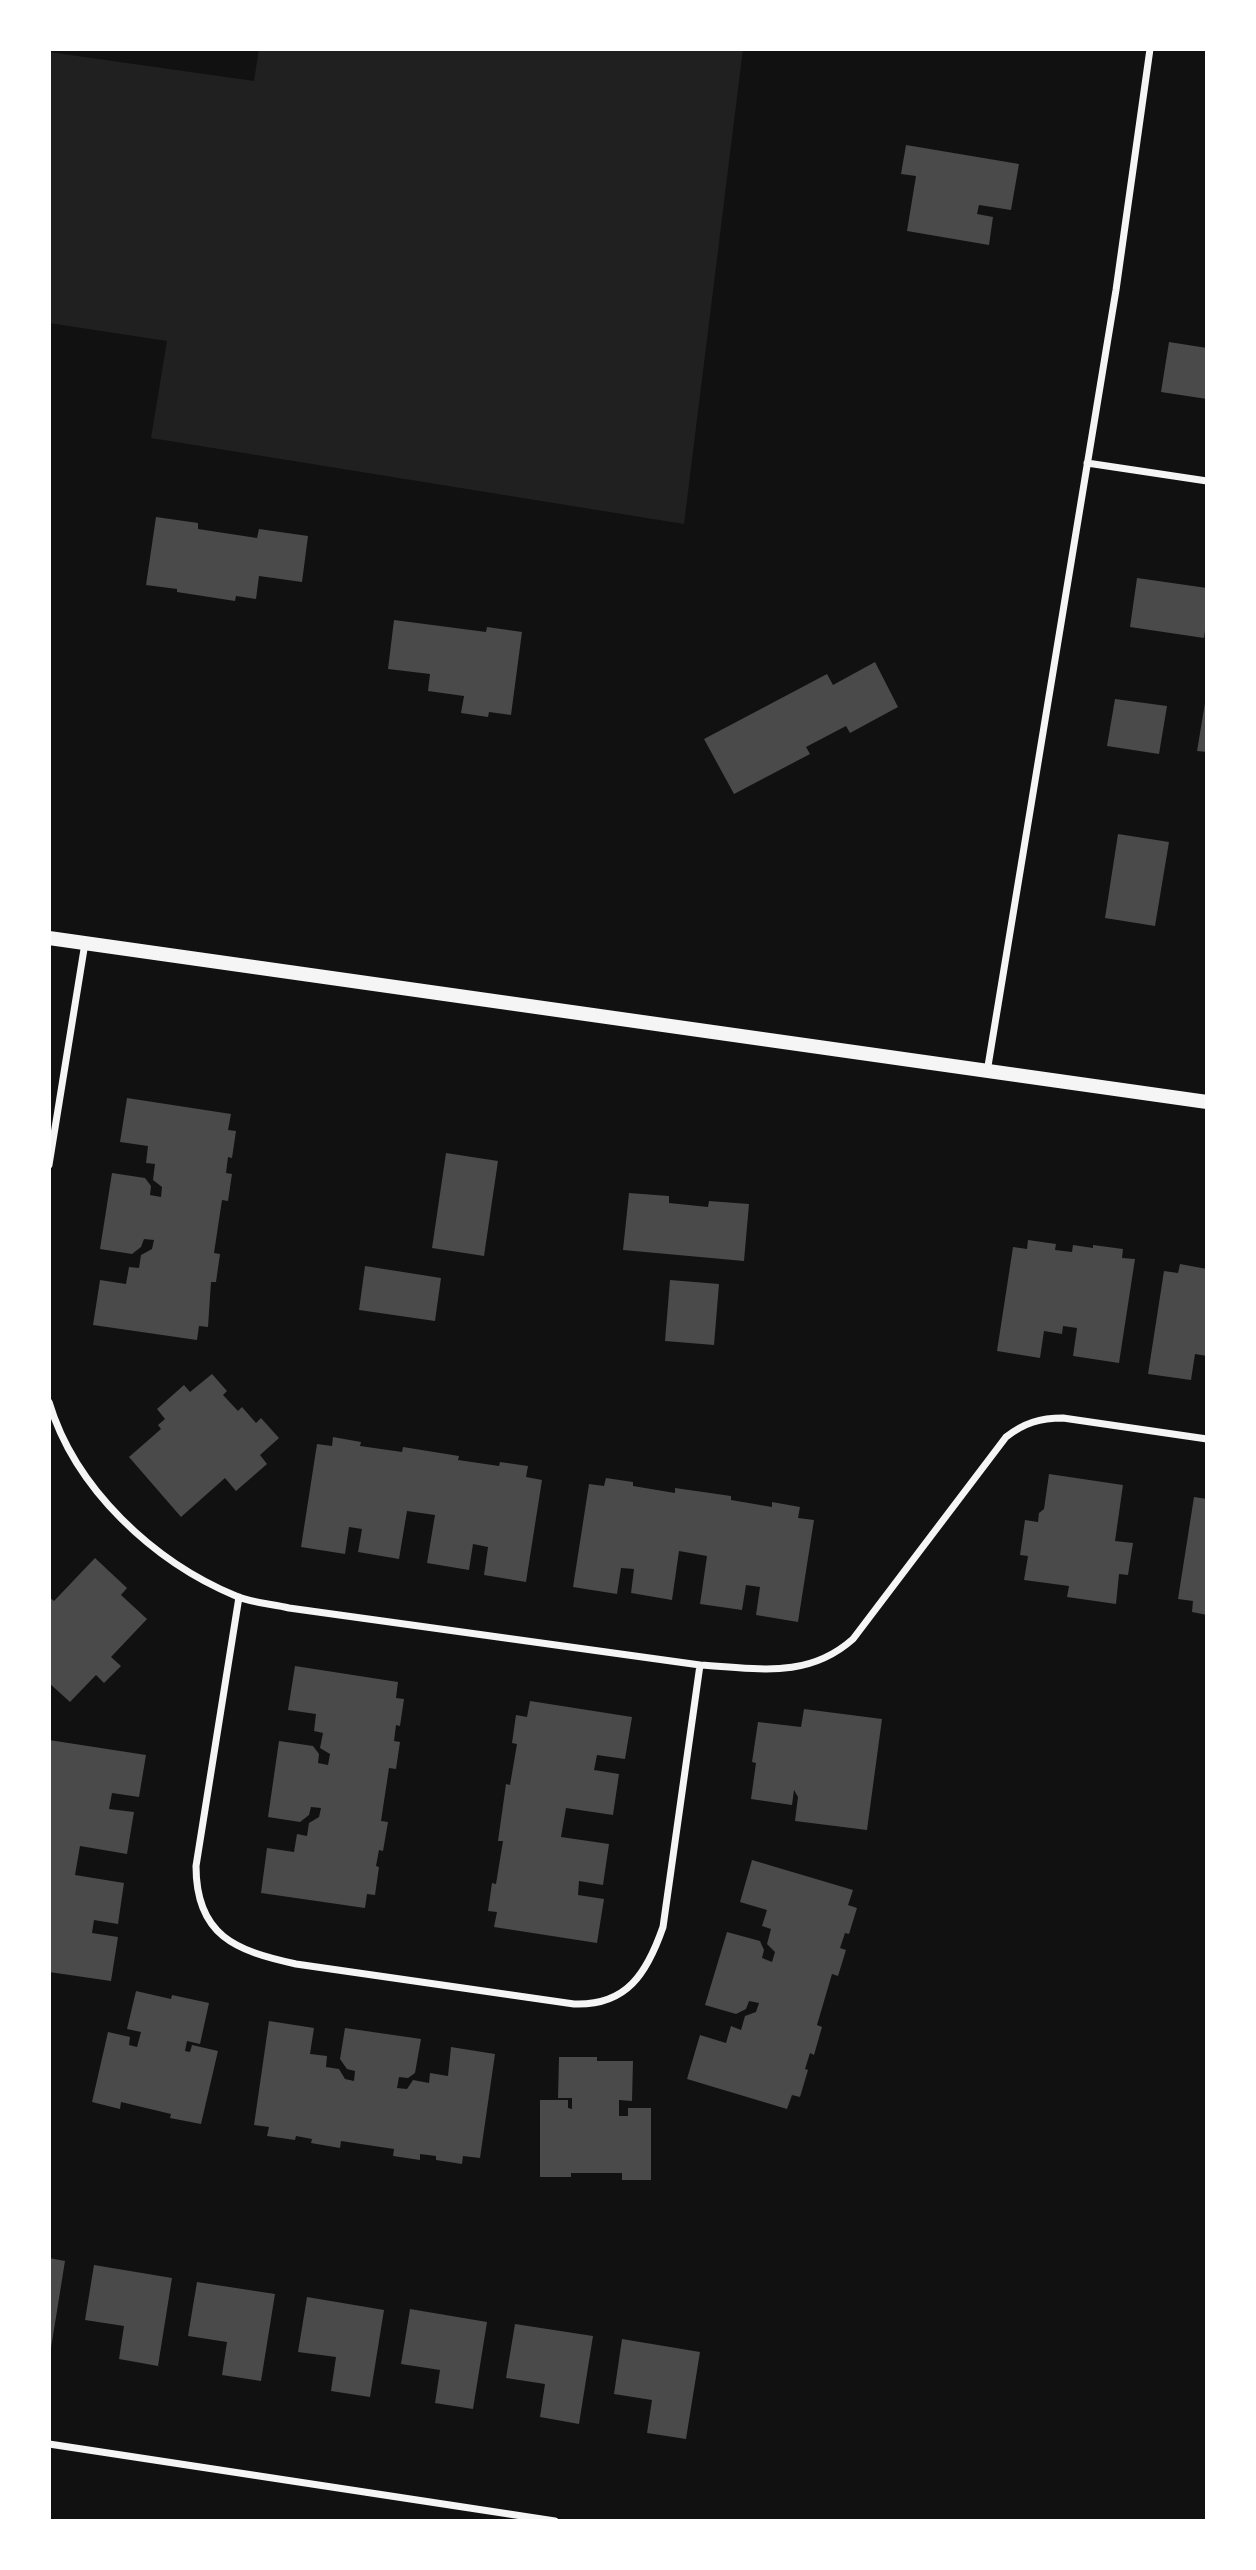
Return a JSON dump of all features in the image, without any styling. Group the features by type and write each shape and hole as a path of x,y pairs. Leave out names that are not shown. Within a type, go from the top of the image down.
{"main road":[{"path":"49,938 1207,1102"}],"street":[{"path":"987,1072 1115,290 1150,49"},
{"path":"1087,463 1207,481"},
{"path":"49,1165 85,943"},
{"path":"49,1402 65,1443 93,1487 130,1527 167,1557 202,1580 239,1597 289,1608 700,1665 790,1669 813,1664 853,1639 1006,1437 1021,1425 1043,1418 1063,1418 1207,1439"},
{"path":"239,1597 196,1866 196,1889 206,1915 228,1941 241,1949 267,1958 296,1964 573,2004 603,2003 622,1992 636,1980 652,1959 663,1927 700,1665"},
{"path":"49,2444 555,2521"}],"shaded area":[{"path":"259,49 743,49 684,524 151,438 167,341 49,323 49,52 254,81"}],"building":[{"path":"906,145 1019,164 1011,210 979,205 977,214 993,217 989,245 907,231 916,176 901,174"},
{"path":"1169,342 1207,348 1207,399 1161,392"},
{"path":"156,517 198,523 198,529 257,538 259,529 308,536 302,582 259,576 256,599 236,596 235,601 146,585"},
{"path":"1137,578 1207,588 1204,638 1130,627"},
{"path":"394,620 486,632 487,627 522,632 511,715 489,712 488,717 461,713 464,696 428,691 430,674 388,669"},
{"path":"875,662 898,707 850,733 846,726 806,747 810,754 734,794 704,739 827,674 833,685"},
{"path":"1115,699 1167,706 1159,754 1107,746"},
{"path":"1205,703 1207,704 1207,752 1197,751"},
{"path":"1118,834 1169,842 1155,926 1105,918"},
{"path":"127,1098 231,1114 228,1130 236,1131 232,1158 228,1157 226,1173 232,1174 228,1201 222,1200 214,1253 220,1254 216,1282 211,1282 208,1327 199,1326 197,1340 93,1325 100,1280 126,1284 129,1267 139,1268 141,1255 152,1249 154,1240 144,1239 141,1247 132,1254 100,1249 112,1173 145,1178 151,1186 150,1195 161,1197 162,1187 153,1180 155,1164 146,1163 148,1146 120,1142"},
{"path":"446,1153 498,1161 484,1256 432,1248"},
{"path":"629,1193 669,1196 669,1203 708,1207 709,1201 749,1204 744,1261 623,1250"},
{"path":"1028,1240 1056,1244 1055,1250 1072,1252 1073,1245 1123,1249 1122,1258 1135,1259 1119,1363 1073,1356 1077,1328 1063,1326 1062,1334 1044,1331 1040,1358 997,1351 1013,1247 1027,1249"},
{"path":"1180,1264 1207,1269 1207,1356 1195,1354 1191,1380 1148,1374 1164,1271 1178,1273"},
{"path":"365,1266 441,1278 435,1321 359,1310"},
{"path":"670,1280 719,1284 714,1345 665,1341"},
{"path":"212,1374 227,1391 223,1395 238,1411 242,1407 256,1423 261,1418 279,1438 260,1455 267,1464 236,1491 225,1478 181,1517 129,1457 161,1429 158,1425 165,1419 157,1409 184,1385 190,1392"},
{"path":"333,1437 361,1442 360,1446 402,1452 403,1447 459,1456 458,1460 499,1466 500,1462 528,1466 526,1477 542,1480 526,1582 484,1575 488,1547 473,1544 469,1570 427,1563 435,1515 407,1511 399,1559 358,1552 362,1529 349,1527 345,1554 301,1547 317,1444 332,1446"},
{"path":"1049,1474 1123,1485 1115,1541 1133,1543 1128,1575 1119,1574 1116,1604 1067,1597 1069,1586 1024,1580 1028,1556 1020,1555 1025,1520 1038,1522 1039,1513 1044,1509"},
{"path":"606,1478 675,1493 675,1488 731,1496 731,1500 772,1507 772,1502 800,1507 798,1518 814,1520 798,1622 756,1615 760,1587 746,1585 742,1610 700,1604 707,1556 679,1551 672,1600 631,1593 634,1569 621,1568 617,1594 573,1587 589,1484 604,1486"},
{"path":"1194,1497 1207,1499 1207,1615 1192,1612 1193,1601 1178,1599"},
{"path":"95,1558 127,1588 121,1595 147,1619 111,1657 121,1666 104,1683 96,1675 70,1702 49,1683 49,1597 54,1601"},
{"path":"295,1666 398,1682 396,1698 404,1699 400,1726 396,1725 394,1741 400,1742 396,1769 389,1768 381,1821 388,1822 383,1851 379,1850 376,1866 379,1867 375,1895 367,1894 365,1908 261,1893 267,1848 294,1852 297,1834 307,1836 309,1823 319,1817 321,1808 311,1807 309,1815 300,1822 268,1817 279,1741 313,1746 319,1754 318,1763 328,1765 330,1754 320,1748 323,1733 314,1731 316,1714 288,1710"},
{"path":"530,1701 632,1717 625,1759 597,1755 594,1770 619,1774 613,1815 566,1808 561,1837 609,1844 603,1885 579,1881 578,1895 604,1899 597,1943 494,1927 497,1912 488,1911 492,1883 496,1884 503,1841 498,1841 506,1784 510,1785 517,1744 512,1743 516,1715 527,1717"},
{"path":"804,1709 882,1719 867,1830 795,1821 798,1797 794,1790 792,1805 751,1799 756,1763 752,1762 758,1722 801,1727"},
{"path":"49,1740 146,1755 139,1797 112,1793 109,1809 134,1812 127,1854 80,1846 75,1875 124,1883 118,1924 94,1920 92,1933 118,1937 111,1981 49,1972"},
{"path":"752,1860 853,1890 848,1905 857,1908 849,1934 845,1933 840,1948 846,1950 838,1976 832,1974 817,2025 822,2027 814,2055 810,2053 800,2097 792,2095 787,2109 687,2079 700,2035 726,2043 731,2026 741,2030 745,2016 756,2012 759,2003 749,2001 746,2009 736,2014 705,2005 727,1932 760,1941 764,1950 762,1958 772,1962 775,1952 767,1944 771,1929 762,1926 767,1910 740,1902"},
{"path":"136,1991 171,1999 172,1995 209,2003 200,2044 187,2041 185,2051 190,2052 192,2045 218,2051 201,2124 170,2118 171,2114 121,2102 120,2109 92,2102 108,2032 130,2037 129,2045 137,2047 141,2032 127,2029"},
{"path":"269,2021 314,2028 310,2054 327,2056 326,2067 339,2069 345,2079 354,2081 355,2071 347,2069 340,2059 345,2028 421,2039 415,2073 408,2078 399,2077 397,2088 407,2089 413,2080 429,2083 430,2073 448,2076 451,2047 495,2054 480,2158 463,2156 462,2164 436,2160 436,2156 420,2154 420,2160 393,2156 394,2149 341,2141 340,2148 311,2143 312,2139 296,2136 295,2140 267,2136 269,2127 254,2125"},
{"path":"559,2057 633,2061 632,2101 619,2100 619,2116 628,2116 628,2108 651,2108 651,2180 622,2180 622,2173 571,2173 571,2177 540,2177 540,2100 568,2100 568,2108 572,2109 572,2098 558,2098"},
{"path":"49,2258 65,2261 51,2348 49,2348"},
{"path":"94,2265 172,2278 158,2366 119,2359 124,2326 85,2320"},
{"path":"197,2282 275,2294 261,2381 222,2375 227,2342 188,2336"},
{"path":"307,2297 384,2310 370,2397 331,2391 336,2357 298,2352"},
{"path":"410,2309 487,2322 473,2409 435,2403 440,2370 401,2364"},
{"path":"515,2324 593,2336 579,2424 540,2417 545,2384 506,2378"},
{"path":"622,2339 700,2352 686,2439 647,2433 652,2400 614,2394"}]}
